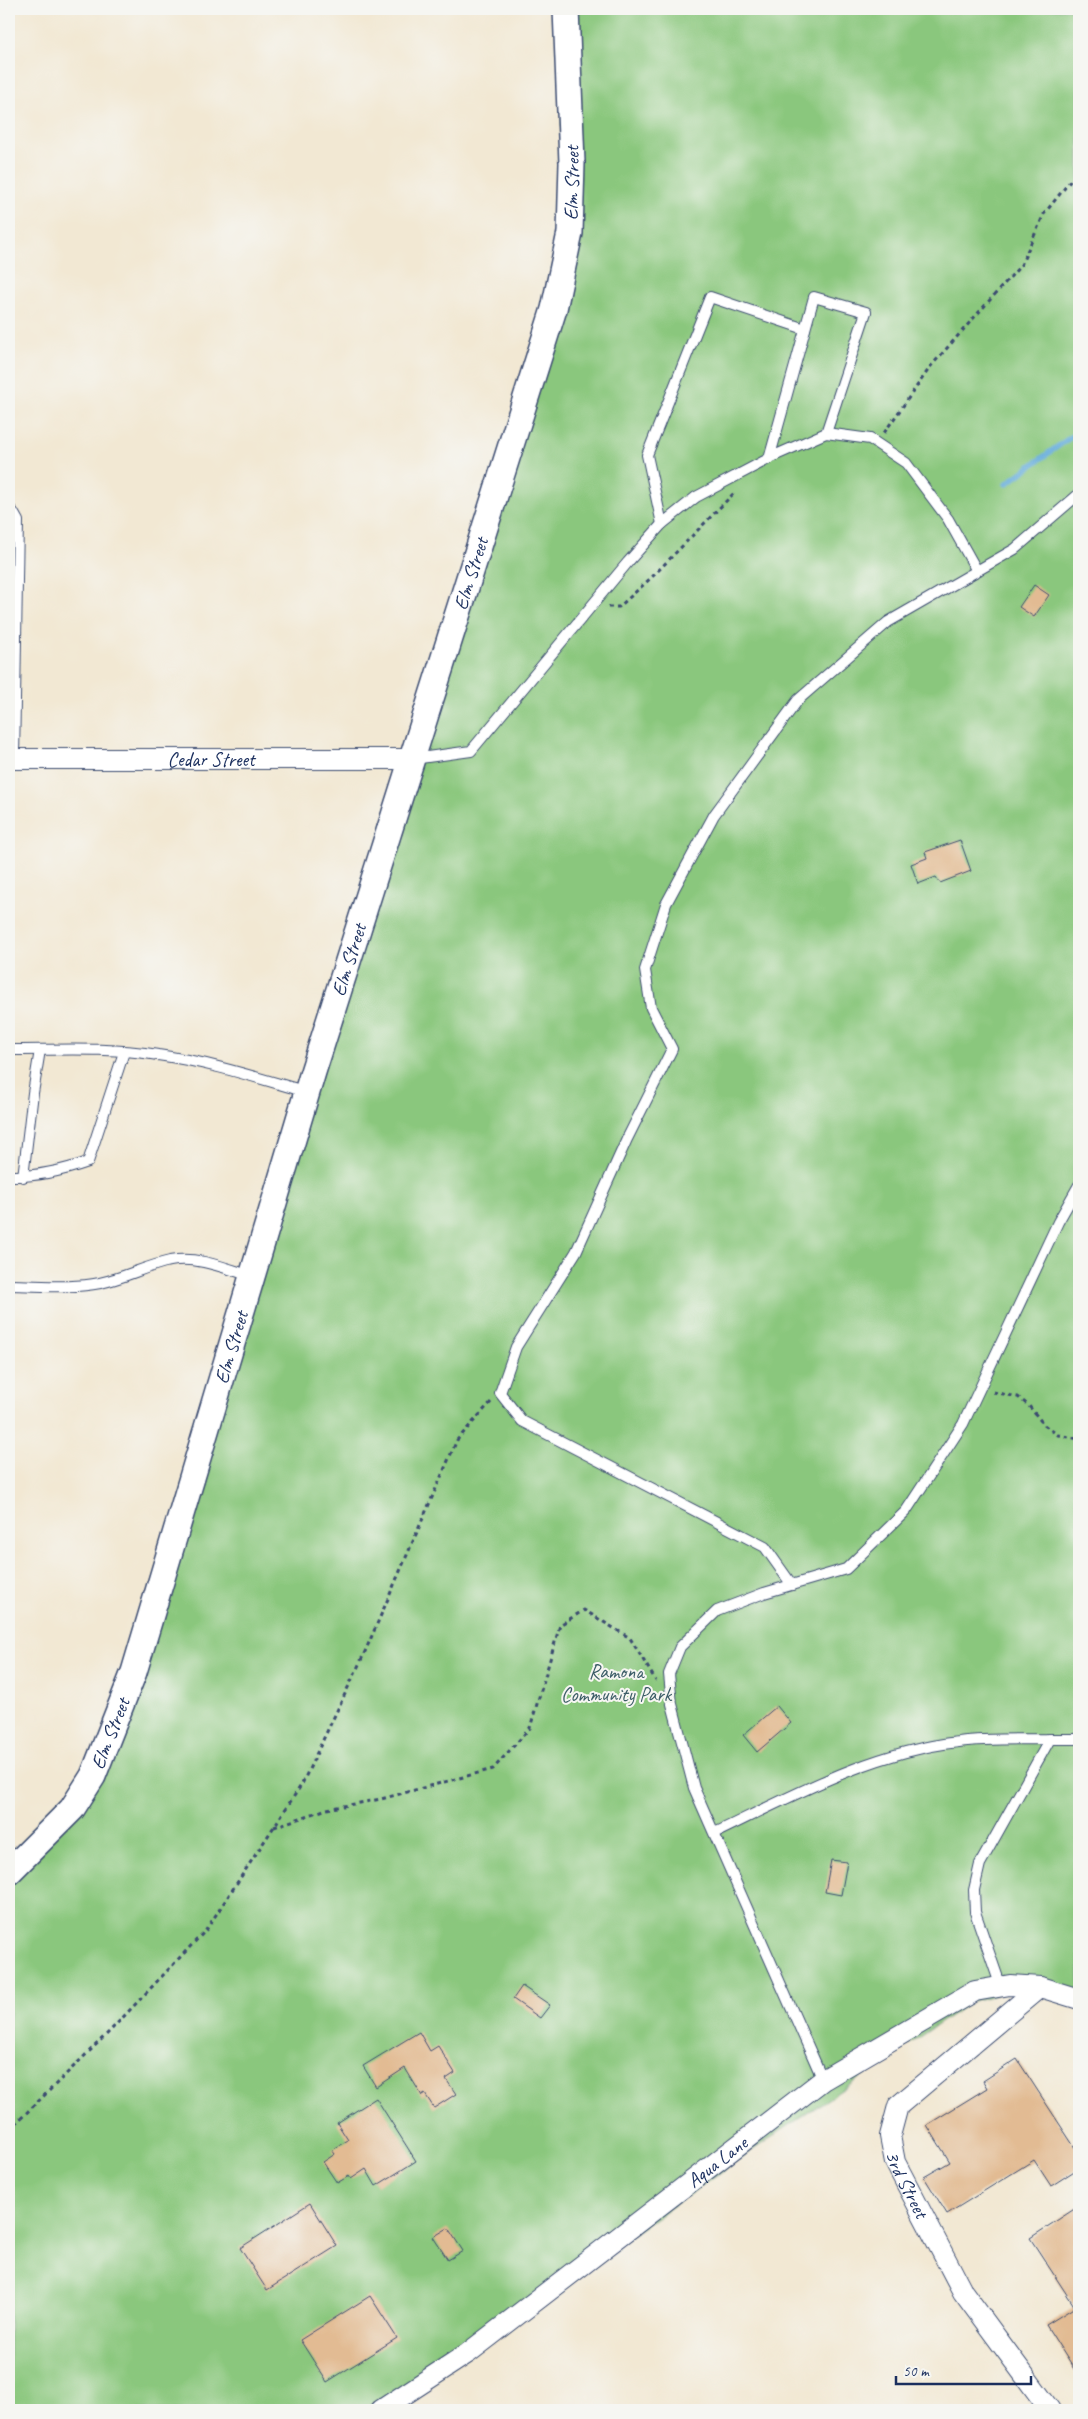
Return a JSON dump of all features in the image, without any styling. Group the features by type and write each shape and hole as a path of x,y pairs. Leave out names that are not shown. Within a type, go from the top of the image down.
{"street":[{"name":"Elm Street","path":"9,1872 72,1810 94,1776 134,1672 307,1092 414,760 556,300 570,233 572,163 566,9"},
{"name":"Cedar Street","path":"12,759 414,760"},
{"name":"Aqua Lane","path":"381,2410 468,2353 823,2080 975,1991 1010,1985 1040,1987 1079,2000"},
{"name":"3rd Street","path":"1040,1987 898,2106 890,2136 894,2162 962,2292 1050,2410"}],"lane":[{"path":"662,524 647,455 710,298 805,329"},
{"path":"769,459 814,298 866,312 826,433"},
{"path":"414,760 471,751 662,524 696,497 769,459 826,433 870,439 906,464 948,519 978,571"},
{"path":"792,1585 765,1547 522,1421 500,1392 516,1348 576,1252 627,1140 672,1049 651,1008 645,970 666,904 714,815 798,700 888,622 1015,549 1079,494"},
{"path":"9,508 18,521 12,759"},
{"path":"9,1050 158,1054 213,1065 307,1092"},
{"path":"23,1177 40,1050"},
{"path":"9,1176 23,1177 67,1169 88,1162 124,1052"},
{"path":"823,2080 694,1788 672,1704 669,1674 680,1647 717,1611 792,1585 846,1569 906,1511 963,1424 1058,1222 1079,1185"},
{"path":"9,1285 79,1285 100,1283 169,1261 185,1260 210,1263 252,1277"},
{"path":"1001,1987 975,1912 974,1890 980,1864 1050,1739"},
{"path":"715,1834 814,1785 911,1750 959,1742 1079,1739"}],"path":[{"path":"876,443 931,366 1021,265 1044,214 1079,170"},
{"path":"590,608 618,607 652,577 732,496 756,466"},
{"path":"980,1389 1018,1397 1029,1406 1044,1425 1058,1434 1079,1440"},
{"path":"9,2130 109,2032 206,1930 302,1784 364,1654 457,1440 500,1392"},
{"path":"273,1828 327,1808 381,1799 493,1769 530,1728 560,1625 584,1610 630,1638 657,1684 670,1685"}],"green space":[{"name":"Ramona Community Park","path":"566,9 1079,9 1079,1998 1033,1985 972,2001 747,2154 382,2410 9,2410 9,1874 94,1776 555,306"}],"building":[{"path":"1034,585 1049,595 1034,617 1019,607"},
{"path":"960,840 971,871 940,883 936,877 918,884 911,864 927,858 925,852"},
{"path":"777,1706 791,1723 757,1752 743,1735"},
{"path":"831,1860 847,1862 841,1895 825,1892"},
{"path":"522,1986 550,2005 540,2018 513,1999"},
{"path":"419,2032 430,2051 438,2046 455,2073 446,2079 456,2094 434,2108 425,2094 422,2096 405,2068 376,2087 363,2066"},
{"path":"1017,2059 1079,2154 1079,2168 1051,2186 1034,2160 947,2214 924,2177 950,2162 927,2125 987,2088 983,2081"},
{"path":"376,2098 416,2161 376,2186 366,2169 351,2179 349,2176 337,2183 323,2162 335,2154 332,2150 348,2140 337,2123"},
{"path":"310,2203 337,2246 267,2290 240,2248"},
{"path":"1079,2206 1079,2377 1046,2325 1075,2307 1030,2238"},
{"path":"448,2228 463,2251 448,2260 433,2237"},
{"path":"370,2296 397,2338 327,2382 300,2340"}],"waterway":[{"path":"1006,484 1079,431"}]}
